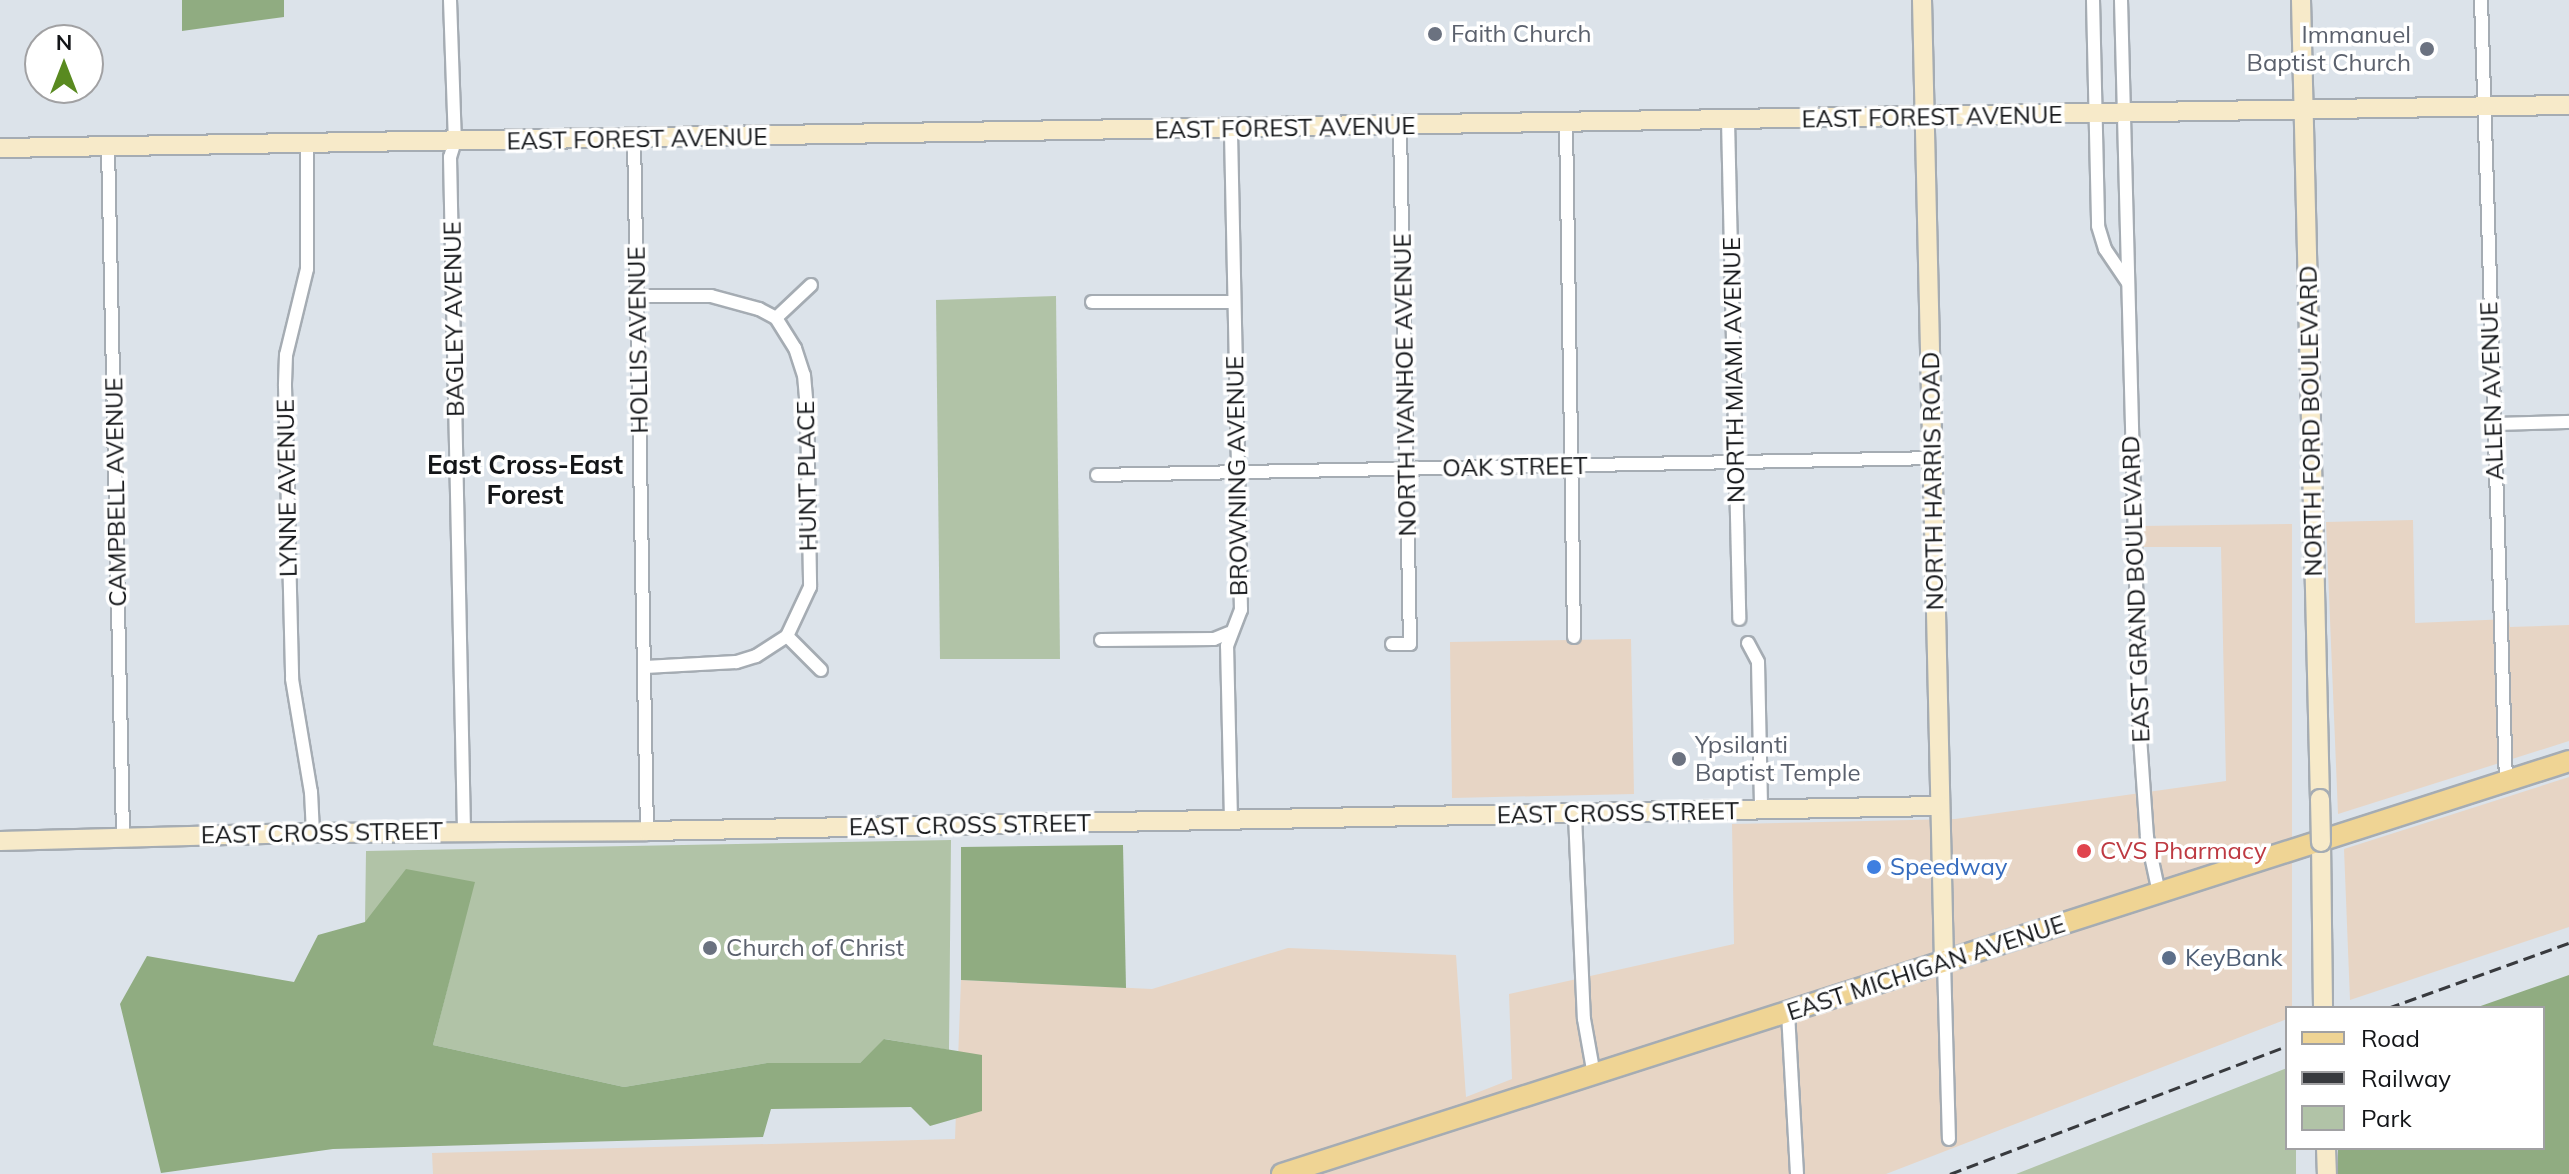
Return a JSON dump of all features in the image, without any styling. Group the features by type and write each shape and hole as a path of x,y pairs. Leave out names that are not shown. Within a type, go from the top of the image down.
{"main road":[{"name":"EAST MICHIGAN AVENUE","path":"1282,1174 2569,761"}],"street":[{"name":"BAGLEY AVENUE","path":"450,0 455,141 450,157 464,831"},
{"name":"NORTH HARRIS ROAD","path":"1922,0 1944,962"},
{"path":"2093,0 2098,226 2105,249 2128,283"},
{"name":"EAST GRAND BOULEVARD","path":"2121,0 2142,767 2147,837 2159,893"},
{"name":"NORTH FORD BOULEVARD","path":"2301,0 2323,1006"},
{"name":"ALLEN AVENUE","path":"2481,0 2506,781"},
{"name":"EAST FOREST AVENUE","path":"0,148 1231,130 2569,105"},
{"name":"NORTH MIAMI AVENUE","path":"1728,120 1739,619"},
{"path":"1566,122 1574,637"},
{"name":"NORTH IVANHOE AVENUE","path":"1392,644 1416,644 1407,469 1400,126"},
{"name":"BROWNING AVENUE","path":"1231,130 1241,610 1229,633 1231,820"},
{"name":"HOLLIS AVENUE","path":"634,137 647,831"},
{"name":"LYNNE AVENUE","path":"307,144 307,269 286,355 285,386 292,679 311,792 313,833"},
{"name":"CAMPBELL AVENUE","path":"108,147 123,837"},
{"path":"637,296 711,296 759,309 776,318 811,285"},
{"path":"1092,302 1233,302"},
{"name":"HUNT PLACE","path":"776,318 799,362 807,408 810,587 787,636"},
{"path":"2493,424 2569,422"},
{"name":"OAK STREET","path":"1097,475 1933,458"},
{"path":"1101,640 1214,639 1229,633"},
{"path":"645,667 736,662 756,656 787,636 821,670"},
{"path":"1748,643 1758,662 1761,810"},
{"name":"EAST CROSS STREET","path":"0,841 313,833 647,831 1575,815 1940,806"},
{"path":"1575,815 1584,1019 1594,1075"},
{"path":"1944,962 1949,1139"},
{"path":"1788,1013 1797,1174"},
{"path":"2326,1150 2327,1174"}],"shaded area":[{"path":"2413,520 2415,623 2509,619 2510,627 2569,625 2569,741 2338,814 2326,522"},
{"path":"2292,524 2292,1006 2285,1006 2285,1020 1886,1174 433,1174 432,1153 955,1139 961,980 1152,989 1288,948 1456,955 1466,1097 1512,1079 1509,994 1734,944 1732,824 1955,819 2226,781 2221,547 2141,547 2140,526"},
{"path":"1631,639 1634,794 1452,798 1450,642"},
{"path":"2569,777 2569,927 2350,1000 2344,849"}],"green space":[{"path":"182,0 284,0 284,17 182,31"},
{"path":"1056,296 1060,659 940,659 936,300"},
{"path":"951,840 949,1050 885,1039 860,1063 767,1063 624,1087 433,1045 474,882 365,922 366,851"},
{"path":"1123,845 1126,988 961,980 961,847"},
{"path":"406,869 475,882 433,1045 624,1087 767,1063 860,1063 884,1039 982,1055 982,1111 930,1126 911,1107 771,1109 763,1137 333,1149 161,1173 120,1004 147,956 294,982 318,935 365,922"},
{"path":"2569,975 2569,1174 2338,1174 2338,1150 2545,1150 2545,1006 2481,1006"},
{"path":"2285,1069 2285,1150 2296,1150 2296,1174 2016,1174"}],"railway":[{"path":"2394,1006 2569,943"},
{"path":"1950,1174 2285,1047"}],"place":[{"name":"Faith Church","path":"1435,34"},
{"name":"Immanuel Baptist Church","path":"2427,49"},
{"name":"Ypsilanti Baptist Temple","path":"1679,759"},
{"name":"CVS Pharmacy","path":"2084,851"},
{"name":"Speedway","path":"1874,867"},
{"name":"Church of Christ","path":"710,948"},
{"name":"KeyBank","path":"2169,958"}],"district":[{"name":"East Cross-East Forest","path":"525,480"}]}
